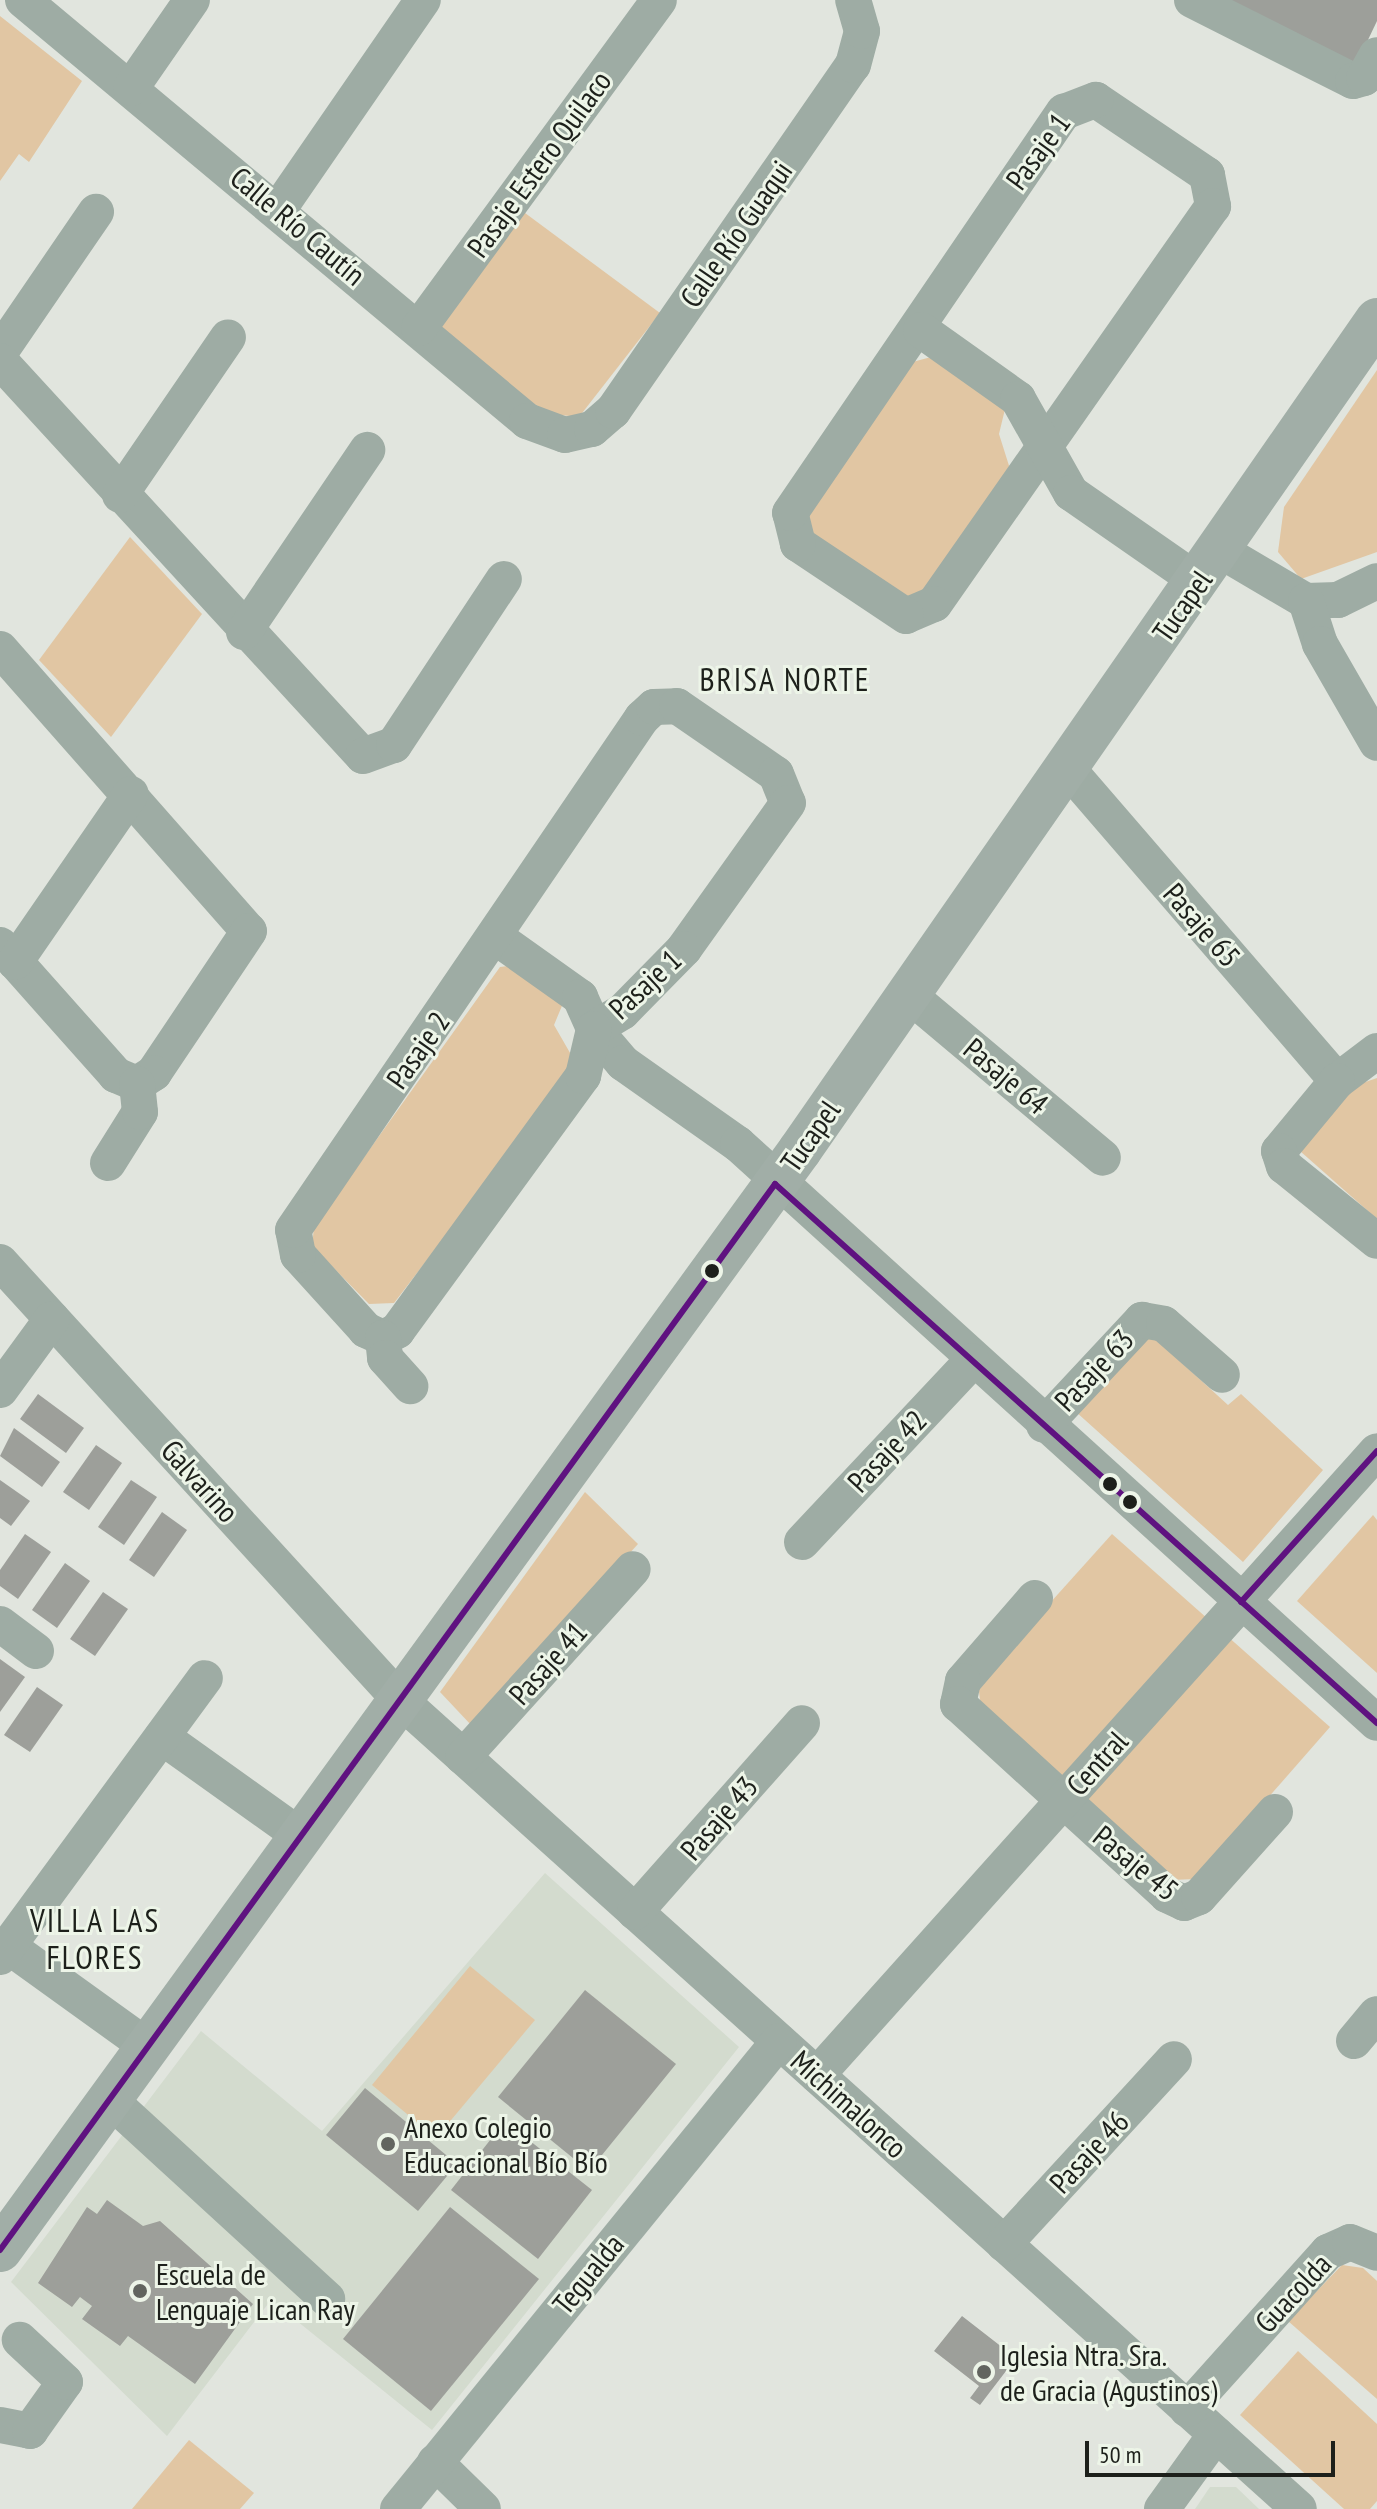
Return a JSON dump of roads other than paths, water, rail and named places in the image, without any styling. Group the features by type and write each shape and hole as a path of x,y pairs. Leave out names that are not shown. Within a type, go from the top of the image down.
{"main road":[{"name":"Tucapel","path":"0,2250 775,1184 1210,566 1377,320"}],"street":[{"name":"Calle Río Cautín","path":"23,0 539,429 579,435"},
{"path":"131,88 192,0"},
{"path":"278,210 423,0"},
{"name":"Pasaje Estero Quilaco","path":"419,328 659,0"},
{"path":"1192,0 1353,81 1364,78 1377,55"},
{"name":"Calle Río Guaqui","path":"579,435 613,411 853,65 856,7"},
{"name":"Pasaje 1","path":"1077,102 1106,105 1207,175 1213,206 934,604 917,616 896,612 798,544 789,523 795,504 921,330 955,268 1077,102"},
{"path":"0,352 96,212"},
{"path":"921,330 1018,399 1071,493 1210,566 1306,601 1338,600 1377,581"},
{"path":"120,495 228,337"},
{"path":"0,361 348,746 372,756 394,745 504,579"},
{"path":"244,632 367,450"},
{"path":"1306,601 1320,644 1377,743"},
{"path":"4,663 131,794 249,931 154,1073 137,1084"},
{"name":"Pasaje 1","path":"383,1338 397,1331 583,1076 594,1029 622,1012 684,949 788,803 776,774 684,709 662,704"},
{"name":"Pasaje 2","path":"410,1386 385,1358 383,1338 366,1330 298,1255 293,1230 497,938 642,718 662,704"},
{"name":"Pasaje 65","path":"1068,769 1337,1081"},
{"path":"131,794 8,954 116,1075 137,1084"},
{"path":"497,938 580,997 594,1029 623,1063 738,1144 775,1184 1377,1723"},
{"name":"Pasaje 64","path":"909,995 1103,1158"},
{"path":"1377,1051 1337,1081 1282,1142 1280,1160 1377,1241"},
{"path":"108,1163 140,1112 137,1084"},
{"name":"Galvarino","path":"0,1262 400,1700"},
{"path":"0,1390 52,1319"},
{"name":"Pasaje 63","path":"1044,1425 1142,1320 1164,1324 1222,1375"},
{"name":"Pasaje 42","path":"802,1542 972,1361"},
{"name":"Central","path":"817,2075 1241,1602 1371,1471"},
{"name":"Pasaje 41","path":"463,1757 633,1569"},
{"path":"1035,1598 963,1681 957,1698 962,1710 1063,1802"},
{"path":"0,1624 36,1651"},
{"path":"148,2047 4,1952 205,1678"},
{"name":"Michimalonco","path":"400,1700 1299,2509"},
{"name":"Pasaje 43","path":"635,1912 802,1723"},
{"path":"162,1737 301,1836"},
{"name":"Pasaje 45","path":"1063,1802 1184,1903 1199,1897 1275,1812"},
{"path":"1354,2041 1377,2014"},
{"name":"Tegualda","path":"398,2509 779,2041"},
{"name":"Pasaje 46","path":"1004,2244 1174,2059"},
{"path":"109,2099 327,2299"},
{"name":"Guacolda","path":"1187,2409 1328,2252 1350,2242 1377,2253"},
{"path":"0,2425 30,2431 65,2382 20,2340"},
{"path":"1162,2509 1216,2434"},
{"path":"435,2462 483,2509"}],"place":[{"name":"Anexo Colegio Educacional Bío Bío","path":"388,2144"},
{"name":"Escuela de Lenguaje Lican Ray","path":"140,2291"},
{"name":"Iglesia Ntra. Sra. de Gracia (Agustinos)","path":"984,2372"}],"district":[{"name":"BRISA NORTE","path":"785,679"},
{"name":"VILLA LAS FLORES","path":"95,1940"}]}
